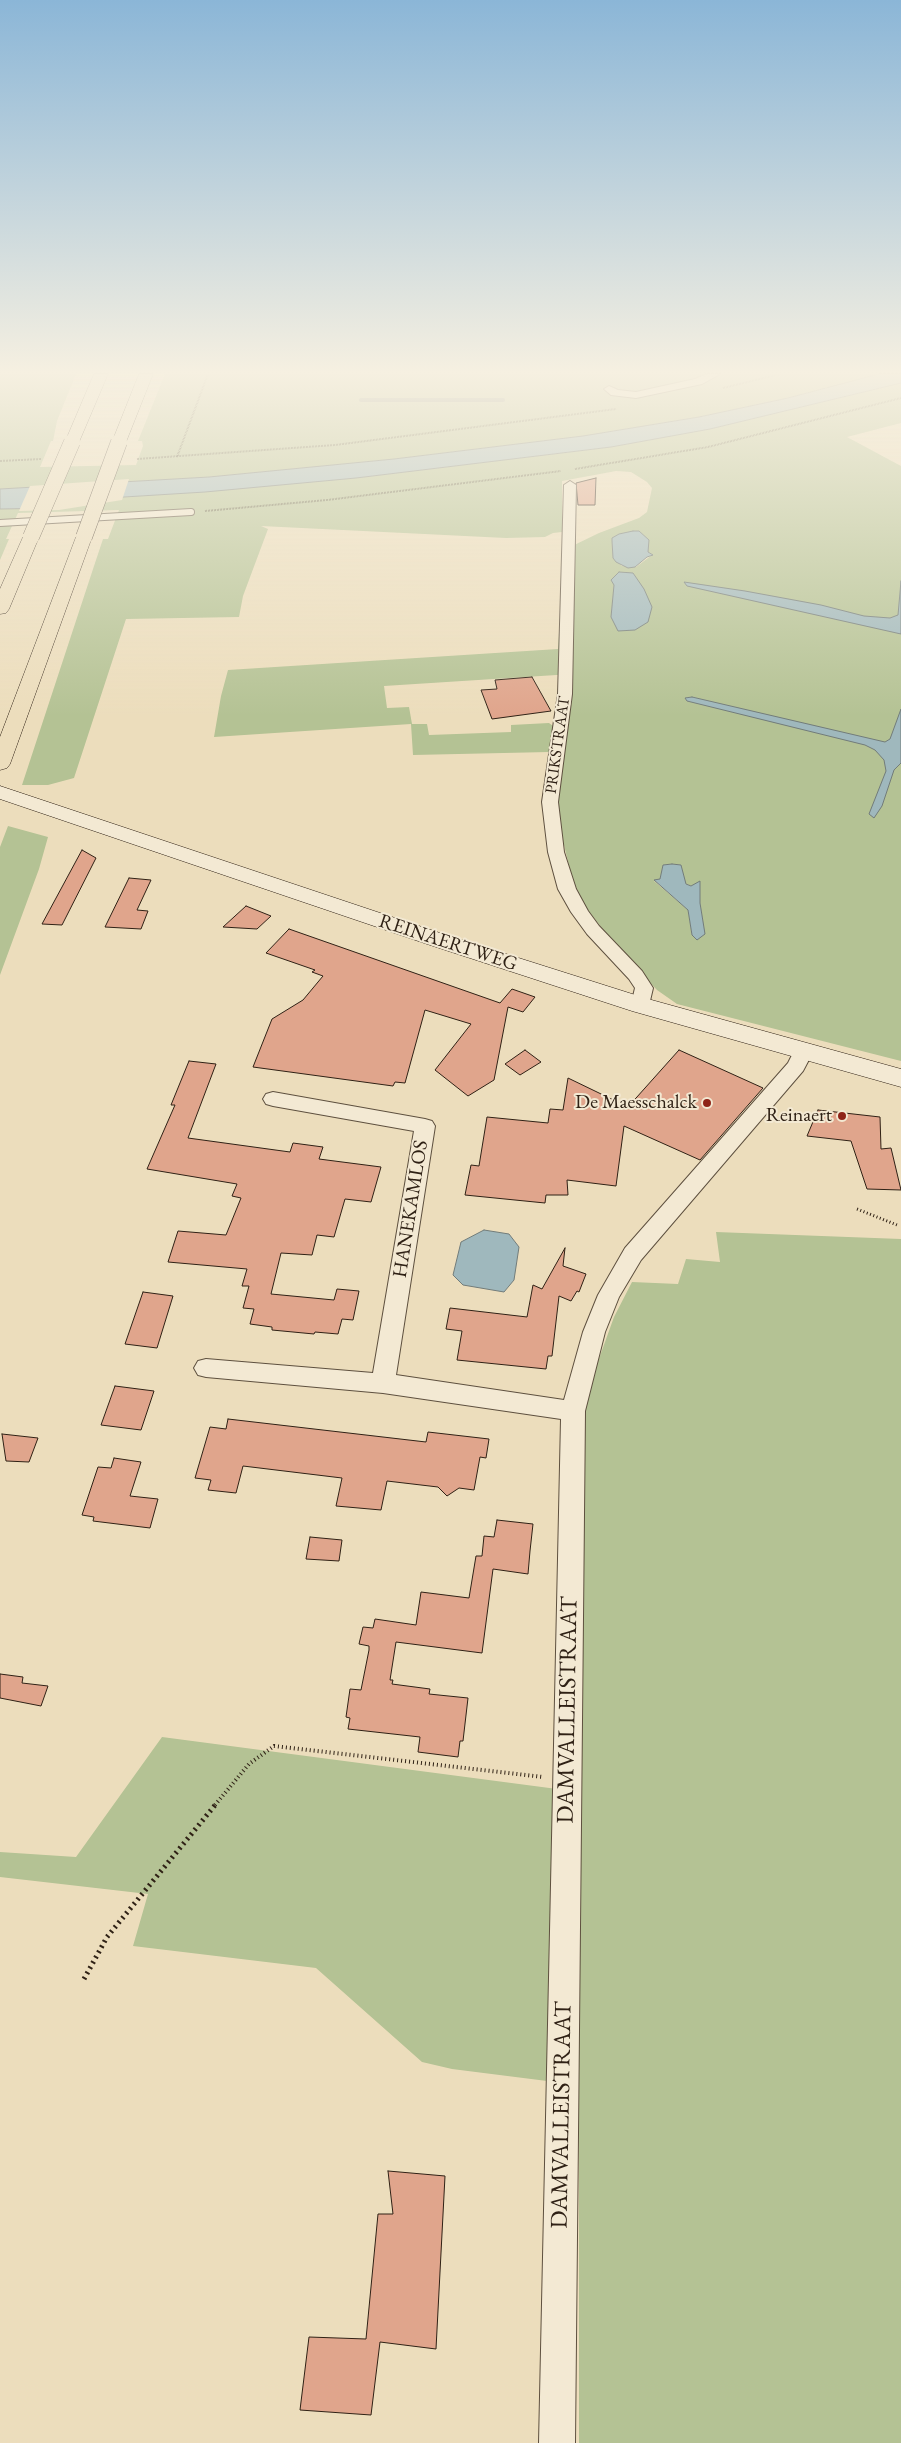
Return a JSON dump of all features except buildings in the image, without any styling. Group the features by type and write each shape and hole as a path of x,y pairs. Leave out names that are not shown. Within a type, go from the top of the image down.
{"highway":[{"path":"0,609 52,488"},
{"path":"0,764 102,488"}],"main road":[{"name":"REINAERTWEG","path":"0,792 426,937 640,1005 901,1078"}],"street":[{"name":"PRIKSTRAAT","path":"570,488 565,694 550,802 556,852 567,889 580,912 636,975 644,988 640,1005"},
{"name":"DAMVALLEISTRAAT","path":"557,2443 573,1411 594,1332 609,1295 633,1254 796,1066 803,1052"},
{"name":"HANEKAMLOS","path":"273,1099 424,1126 383,1384"},
{"path":"206,1368 383,1384 573,1411"}],"lane":[{"path":"0,523 191,512"}],"path":[{"path":"191,512 327,500 422,488"},
{"path":"857,1209 897,1224"},
{"path":"84,1979 107,1937 249,1764 274,1746 566,1779"}],"green space":[{"path":"234,488 562,488 562,532 553,533 545,537 506,538 261,526 268,529 243,596 239,617 126,619 74,778 48,785 22,785 103,539 108,539 119,510 18,513 6,539 9,539 0,560 0,509 58,508 124,497"},
{"path":"652,488 901,488 901,1061 677,1004 657,990 617,948 584,905 572,878 563,841 558,806 560,766 572,674 384,686 387,708 409,707 412,724 427,724 429,735 511,732 511,725 549,723 553,726 549,752 413,755 411,724 214,737 221,696 228,670 558,649 564,550 599,533 639,518 647,512","holes":["612,541 648,552 652,555 636,567 622,566 613,558","619,572 633,574 646,595 635,630 618,630 611,617 614,585","663,865 681,865 685,883 691,886 700,882 700,903 704,930 697,940 692,935 688,910 654,881 660,879"]},
{"path":"8,826 48,837 39,869 0,975 0,847"},
{"path":"716,1232 901,1239 901,2443 579,2443 579,2116 576,1998 584,1426 587,1392 614,1317 632,1282 678,1284 686,1259 720,1262"},
{"path":"162,1737 557,1789 547,2081 452,2069 422,2062 316,1968 133,1946 148,1894 0,1877 0,1852 76,1857"}],"water":[{"path":"248,488 124,497 58,508 0,509 0,489"},
{"path":"639,531 649,540 648,552 653,555 647,557 635,567 628,568 616,562 613,558 612,538 619,534"},
{"path":"619,572 633,573 644,589 652,607 648,622 635,630 618,631 611,617 614,585 611,580"},
{"path":"901,581 901,634 687,586 684,582 821,605 864,616 890,618 898,615"},
{"path":"692,697 885,742 890,739 901,709 901,763 894,770 882,806 874,818 869,814 886,771 884,760 875,750 865,745 687,701 685,698"},
{"path":"663,865 681,865 686,884 691,886 700,881 700,903 705,934 697,940 692,935 688,910 654,880 660,879"},
{"path":"484,1230 509,1234 519,1247 514,1280 504,1292 463,1285 453,1275 461,1242"}],"pier":[{"path":"29,488 126,488 122,500 59,510 19,511"}],"place":[{"name":"De Maesschalck","path":"707,1103"},
{"name":"Reinaert","path":"842,1116"}]}
